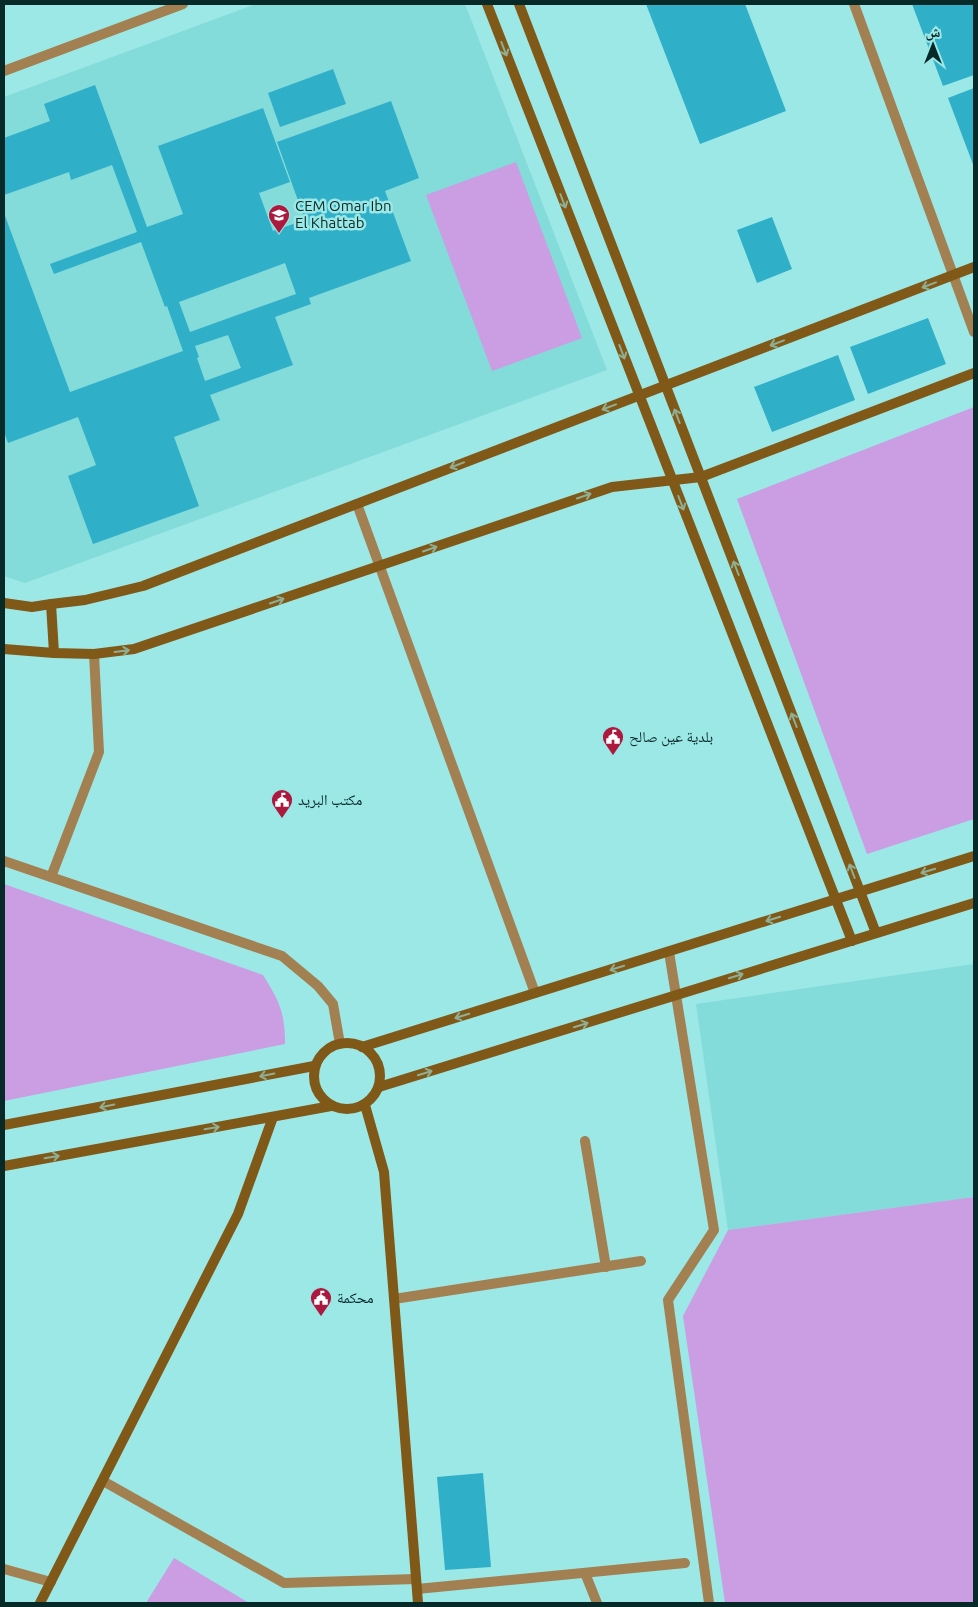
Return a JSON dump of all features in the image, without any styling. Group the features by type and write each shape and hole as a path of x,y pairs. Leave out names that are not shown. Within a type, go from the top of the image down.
{"main road":[{"path":"487,4 852,940"},
{"path":"519,4 876,933"},
{"path":"4,603 32,607 85,600 143,586 974,267"},
{"path":"4,649 94,654 134,649 612,487 701,477 974,373"},
{"path":"51,604 54,653"},
{"path":"362,1047 974,856"},
{"path":"379,1087 974,903"},
{"path":"352,1043 362,1047 372,1054 378,1064 381,1076 379,1087 365,1105 354,1109 342,1110 331,1106 321,1099 315,1089 314,1066 320,1056 329,1048 340,1044 352,1043"},
{"path":"4,1126 314,1066"},
{"path":"365,1105 384,1172 418,1603"},
{"path":"4,1166 331,1106"},
{"path":"40,1603 238,1214 273,1117"}],"street":[{"path":"4,71 183,4"},
{"path":"854,4 974,332"},
{"path":"357,504 535,993"},
{"path":"50,877 99,752 94,654"},
{"path":"4,861 282,956 318,986 333,1004 340,1044"},
{"path":"669,952 714,1230 668,1300 709,1603"},
{"path":"585,1141 606,1267"},
{"path":"394,1299 642,1261"},
{"path":"103,1481 284,1583 416,1584 585,1573 685,1563"},
{"path":"4,1569 51,1582"},
{"path":"585,1573 597,1603"}],"shaded area":[{"name":"CEM Omar Ibn El Khattab","path":"256,4 465,4 607,370 25,583 4,576 4,97"},
{"path":"516,162 582,338 492,371 426,195"},
{"path":"974,407 974,819 867,854 737,499"},
{"path":"4,884 263,975 280,1007 284,1023 285,1044 4,1101"},
{"path":"974,964 974,1197 728,1230 696,1004"},
{"path":"974,1197 974,1603 725,1603 683,1316 728,1230"},
{"path":"174,1558 249,1603 146,1603"}],"building":[{"path":"646,4 745,4 786,111 700,144"},
{"path":"912,4 974,4 974,75 943,86"},
{"path":"333,69 346,104 280,127 268,93"},
{"path":"95,85 147,227 183,214 158,146 263,108 290,182 259,193 273,231 305,220 277,142 391,101 419,178 385,191 411,261 309,298 311,304 275,317 293,365 210,395 220,420 174,437 199,506 93,544 68,476 96,465 78,417 8,443 4,432 4,213 70,392 183,351 141,242 54,274 50,264 137,232 112,165 71,180 69,172 4,195 4,138 50,121 44,104","holes":["285,263 296,294 190,332 179,302","228,335 241,368 205,381 195,346"]},
{"path":"974,88 974,167 948,98"},
{"path":"772,217 792,269 757,283 737,230"},
{"path":"928,318 946,364 868,394 850,347"},
{"path":"838,355 855,400 772,432 754,387"},
{"path":"483,1473 491,1567 445,1570 437,1477"}],"place":[{"name":"CEM Omar Ibn El Khattab","path":"279,234"},
{"name":"بلدية عين صالح","path":"613,756"},
{"name":"مكتب البريد","path":"282,819"},
{"name":"محكمة","path":"321,1317"}]}
